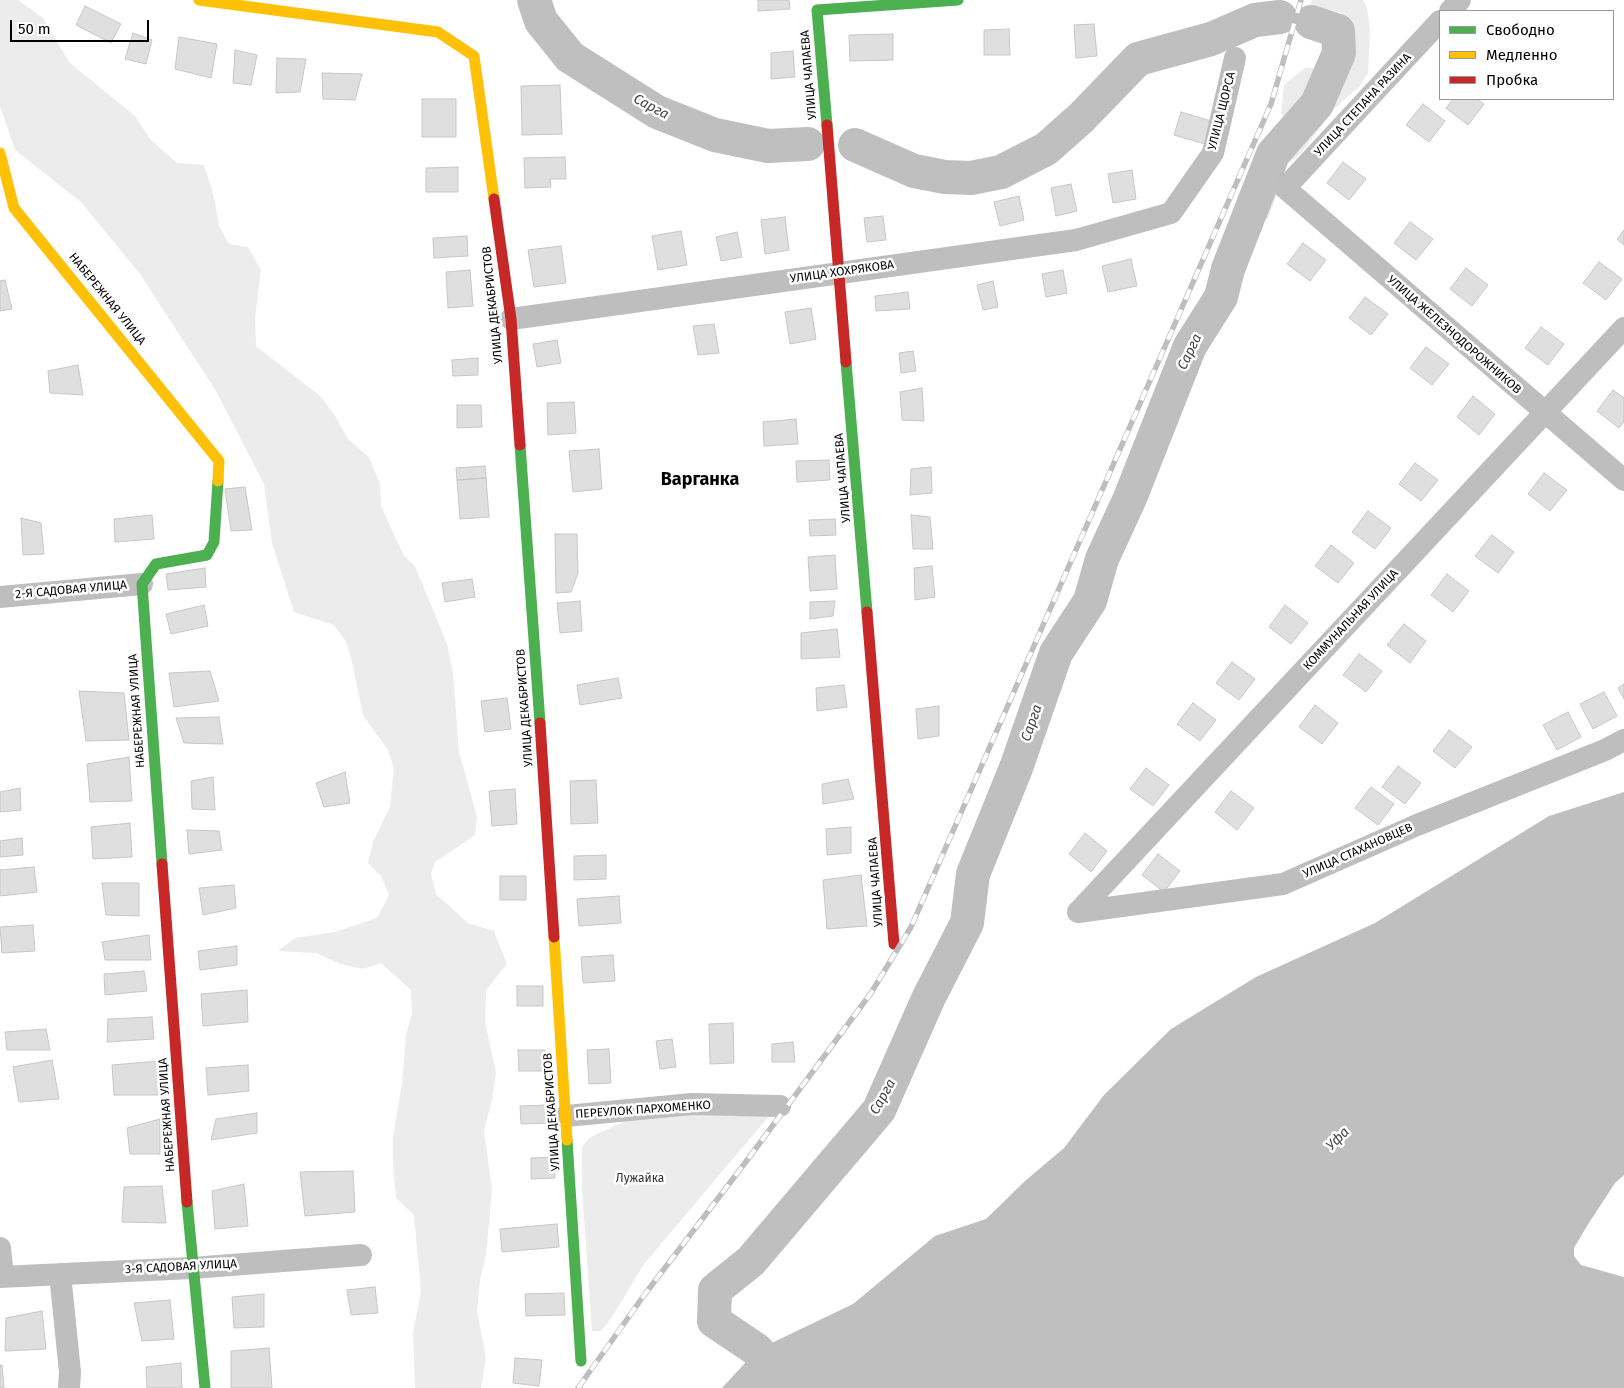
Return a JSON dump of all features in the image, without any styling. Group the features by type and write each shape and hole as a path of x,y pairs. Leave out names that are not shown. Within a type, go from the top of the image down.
{"street":[{"name":"УЛИЦА ДЕКАБРИСТОВ","path":"199,0 438,32 474,56 511,319 547,820 582,1361"},
{"name":"УЛИЦА ЧАПАЕВА","path":"894,944 817,10 958,0"},
{"path":"1451,10 1460,0"},
{"name":"УЛИЦА СТЕПАНА РАЗИНА","path":"1286,188 1439,22"},
{"name":"УЛИЦА ЩОРСА","path":"1172,213 1213,152 1235,58"},
{"name":"НАБЕРЕЖНАЯ УЛИЦА","path":"0,153 14,208 45,244 219,462 214,542 207,555 156,564 142,584 192,1268 205,1388"},
{"name":"УЛИЦА ЖЕЛЕЗНОДОРОЖНИКОВ","path":"1286,188 1545,414 1624,480"},
{"name":"УЛИЦА ХОХРЯКОВА","path":"511,319 1076,240 1172,213"},
{"name":"КОММУНАЛЬНАЯ УЛИЦА","path":"1078,912 1624,328"},
{"name":"2-Я САДОВАЯ УЛИЦА","path":"0,597 142,584"},
{"name":"УЛИЦА СТАХАНОВЦЕВ","path":"1078,912 1283,884 1417,825 1606,750 1624,740"},
{"name":"ПЕРЕУЛОК ПАРХОМЕНКО","path":"566,1116 692,1104 780,1106"},
{"path":"0,1248 2,1277"},
{"name":"3-Я САДОВАЯ УЛИЦА","path":"2,1277 192,1268 361,1255"},
{"path":"60,1274 70,1372 69,1388"}],"green space":[{"path":"0,0 18,0 43,18 70,63 135,116 151,140 177,163 204,165 214,197 219,226 229,244 248,247 261,270 255,317 256,346 320,396 334,414 348,439 369,457 380,484 381,506 404,556 415,566 447,644 453,673 459,752 477,817 475,835 435,862 431,874 436,894 468,923 494,931 507,964 486,990 485,1022 496,1072 492,1100 484,1131 492,1190 486,1255 480,1280 477,1310 486,1358 481,1388 415,1388 413,1333 421,1291 414,1215 396,1198 393,1164 393,1137 402,1084 406,1035 412,1013 411,990 381,963 363,969 340,964 316,953 278,951 295,938 335,932 377,918 389,895 381,876 368,863 373,842 390,807 394,768 388,750 363,715 351,657 345,640 334,625 294,612 272,543 264,484 216,391 140,274 81,202 15,150 0,106"},
{"path":"1312,0 1363,0 1367,8 1370,31 1368,73 1359,87 1335,108 1302,152 1288,164 1268,219 1247,220 1242,210 1248,202 1259,196 1261,184 1258,177 1265,160 1279,155 1296,135 1297,127 1281,114 1284,85 1306,67 1321,70 1327,65 1330,43 1334,36 1342,44 1342,68 1347,71 1354,61 1351,33 1345,17 1342,13 1332,10 1324,9 1317,11 1310,6"},
{"name":"Лужайка","path":"688,1114 770,1115 644,1264 612,1317 601,1331 592,1331 582,1188 582,1147 588,1139 630,1119"}],"water":[{"name":"Уфа","path":"1624,792 1624,1175 1615,1183 1587,1226 1574,1248 1574,1256 1581,1265 1624,1277 1624,1388 722,1388 757,1350 853,1304 935,1236 986,1219 1025,1181 1064,1148 1104,1095 1171,1029 1256,977 1375,923 1549,816"}],"building":[{"path":"758,0 789,0 790,9 758,11"},
{"path":"85,6 121,24 111,43 76,25"},
{"path":"1094,24 1097,56 1076,58 1074,25"},
{"path":"1009,29 1010,55 984,55 984,30"},
{"path":"133,33 152,40 146,64 125,59"},
{"path":"893,34 893,60 850,61 849,35"},
{"path":"179,37 217,44 211,78 175,69"},
{"path":"235,50 257,55 251,85 233,83"},
{"path":"793,51 795,77 771,79 771,53"},
{"path":"277,58 306,59 300,92 276,93"},
{"path":"322,73 362,74 355,100 323,99"},
{"path":"560,85 562,134 522,135 521,86"},
{"path":"422,99 456,99 456,137 422,137"},
{"path":"1452,100 1478,100 1484,104 1468,125 1446,108"},
{"path":"1423,104 1445,121 1429,142 1406,125"},
{"path":"1181,112 1211,121 1205,144 1174,135"},
{"path":"565,157 566,179 550,179 551,187 525,188 524,158"},
{"path":"1343,162 1366,179 1349,200 1327,183"},
{"path":"458,167 458,192 426,192 426,168"},
{"path":"1132,170 1136,199 1113,203 1108,174"},
{"path":"1071,184 1077,211 1056,216 1051,188"},
{"path":"1019,196 1024,220 1000,226 994,202"},
{"path":"883,216 886,240 867,242 864,218"},
{"path":"785,217 789,250 765,254 761,220"},
{"path":"1410,222 1433,239 1416,260 1394,243"},
{"path":"1624,230 1624,245 1617,239"},
{"path":"681,231 687,265 658,270 652,236"},
{"path":"737,232 742,257 721,261 716,237"},
{"path":"467,236 468,256 434,258 433,238"},
{"path":"1303,243 1326,260 1310,281 1287,264"},
{"path":"561,246 566,283 534,287 528,250"},
{"path":"1131,259 1137,286 1108,292 1102,266"},
{"path":"1599,262 1622,279 1606,300 1583,283"},
{"path":"1466,268 1488,285 1472,306 1450,289"},
{"path":"470,270 473,306 448,308 446,272"},
{"path":"1063,270 1067,293 1046,297 1042,274"},
{"path":"5,280 12,309 0,311 0,281"},
{"path":"993,281 998,307 983,310 977,285"},
{"path":"908,292 910,309 876,311 875,296"},
{"path":"1365,297 1388,314 1371,335 1349,318"},
{"path":"811,308 816,339 790,344 785,312"},
{"path":"714,324 719,353 698,355 693,326"},
{"path":"1541,327 1564,344 1548,365 1525,348"},
{"path":"557,340 561,363 537,367 533,344"},
{"path":"1426,347 1449,364 1432,385 1410,368"},
{"path":"913,351 916,371 901,373 899,353"},
{"path":"478,358 478,375 453,376 452,360"},
{"path":"78,365 83,395 50,393 48,371"},
{"path":"922,388 924,421 902,420 900,392"},
{"path":"1613,390 1624,398 1624,422 1619,428 1597,411"},
{"path":"1473,396 1495,414 1479,435 1457,417"},
{"path":"574,402 576,433 548,435 547,403"},
{"path":"457,405 481,405 482,427 457,428"},
{"path":"796,419 798,444 764,446 763,422"},
{"path":"599,449 602,489 573,492 569,451"},
{"path":"829,460 830,480 797,482 796,461"},
{"path":"1415,463 1438,480 1421,501 1399,484"},
{"path":"485,466 486,478 457,480 456,468"},
{"path":"931,467 932,493 910,495 911,469"},
{"path":"1544,473 1567,490 1550,511 1528,494"},
{"path":"486,478 489,517 460,519 457,480"},
{"path":"245,487 252,530 231,531 225,489"},
{"path":"1368,511 1391,528 1375,549 1352,532"},
{"path":"152,515 154,539 115,542 114,519"},
{"path":"911,515 930,517 933,549 913,549"},
{"path":"21,518 41,523 44,554 23,555"},
{"path":"835,519 836,535 810,536 809,520"},
{"path":"555,534 577,534 578,573 571,592 556,593"},
{"path":"1492,535 1514,552 1498,573 1475,556"},
{"path":"1331,545 1354,563 1338,583 1315,566"},
{"path":"835,555 837,589 810,591 808,557"},
{"path":"932,566 935,597 915,600 914,568"},
{"path":"205,568 206,587 168,590 166,574"},
{"path":"1447,574 1469,591 1453,612 1431,595"},
{"path":"472,579 475,597 445,602 442,583"},
{"path":"580,601 582,631 560,633 557,603"},
{"path":"835,601 833,616 810,619 810,602"},
{"path":"204,605 208,626 171,634 166,614"},
{"path":"1285,605 1308,623 1291,644 1269,627"},
{"path":"1404,624 1426,641 1410,663 1387,645"},
{"path":"837,629 840,657 801,659 801,633"},
{"path":"1359,654 1382,671 1366,692 1343,675"},
{"path":"1232,662 1255,679 1239,700 1216,683"},
{"path":"210,671 219,701 174,707 169,673"},
{"path":"618,678 622,698 580,705 577,685"},
{"path":"1624,684 1624,699 1618,688"},
{"path":"844,685 847,707 817,711 816,688"},
{"path":"79,691 124,693 129,740 86,741"},
{"path":"1604,692 1617,716 1593,729 1580,704"},
{"path":"507,698 511,729 485,732 481,701"},
{"path":"1193,703 1216,720 1200,741 1177,724"},
{"path":"1315,705 1338,723 1322,744 1299,727"},
{"path":"939,706 939,736 918,739 916,709"},
{"path":"1568,712 1581,737 1557,750 1543,725"},
{"path":"219,717 223,744 184,743 176,718"},
{"path":"1449,730 1472,747 1455,768 1433,751"},
{"path":"129,757 132,801 90,802 87,764"},
{"path":"1398,766 1421,783 1405,804 1382,787"},
{"path":"1146,768 1169,785 1153,806 1130,789"},
{"path":"345,772 350,803 324,807 316,783"},
{"path":"213,777 215,810 192,809 191,781"},
{"path":"848,779 854,799 823,804 822,784"},
{"path":"596,780 598,823 571,824 570,781"},
{"path":"1371,787 1394,804 1378,825 1355,808"},
{"path":"20,788 21,810 0,812 0,792"},
{"path":"515,789 517,824 492,826 489,791"},
{"path":"1231,791 1254,808 1237,830 1215,812"},
{"path":"130,823 132,857 93,859 91,827"},
{"path":"851,827 851,853 827,855 826,829"},
{"path":"187,830 219,831 222,850 189,854"},
{"path":"1085,833 1107,851 1091,872 1069,854"},
{"path":"22,838 23,855 0,857 0,841"},
{"path":"1158,854 1180,871 1164,892 1142,875"},
{"path":"606,855 606,879 574,880 574,856"},
{"path":"34,867 37,892 0,896 0,870"},
{"path":"861,875 867,926 827,929 823,880"},
{"path":"500,876 526,876 526,900 500,900"},
{"path":"102,883 139,883 139,916 106,915"},
{"path":"234,885 236,908 203,915 199,888"},
{"path":"619,896 621,923 579,926 577,899"},
{"path":"33,925 35,951 2,953 0,927"},
{"path":"149,935 151,960 105,960 102,942"},
{"path":"237,946 237,965 200,970 198,951"},
{"path":"613,955 615,981 583,983 581,957"},
{"path":"144,971 147,991 105,995 104,974"},
{"path":"517,986 543,986 543,1006 517,1006"},
{"path":"247,990 248,1022 203,1026 201,994"},
{"path":"152,1017 154,1039 107,1042 108,1019"},
{"path":"733,1023 734,1063 710,1064 709,1024"},
{"path":"46,1029 50,1050 7,1050 5,1032"},
{"path":"672,1039 676,1067 660,1069 656,1041"},
{"path":"793,1042 795,1062 772,1062 772,1044"},
{"path":"609,1049 611,1083 589,1084 587,1050"},
{"path":"518,1050 545,1050 545,1071 519,1071"},
{"path":"52,1060 59,1099 19,1102 13,1067"},
{"path":"159,1061 160,1095 114,1095 112,1065"},
{"path":"248,1065 249,1091 208,1095 206,1068"},
{"path":"549,1105 550,1123 521,1124 520,1106"},
{"path":"257,1113 257,1133 211,1140 216,1119"},
{"path":"160,1119 160,1154 130,1154 127,1128"},
{"path":"554,1157 555,1178 531,1179 531,1158"},
{"path":"353,1171 355,1212 305,1216 300,1172"},
{"path":"244,1184 248,1226 215,1229 212,1191"},
{"path":"162,1186 166,1223 122,1222 124,1187"},
{"path":"557,1224 559,1247 502,1252 500,1229"},
{"path":"375,1287 378,1313 351,1315 347,1290"},
{"path":"564,1293 565,1315 526,1316 525,1294"},
{"path":"264,1294 264,1327 234,1328 232,1297"},
{"path":"170,1300 174,1339 142,1341 134,1303"},
{"path":"42,1311 46,1349 5,1351 6,1318"},
{"path":"269,1348 272,1388 231,1388 231,1351"},
{"path":"515,1358 542,1360 539,1386 513,1383"},
{"path":"181,1363 182,1388 147,1388 146,1367"},
{"path":"0,1365 2,1365 4,1388 0,1388"}],"waterway":[{"name":"Сарга","path":"534,0 541,21 570,57 657,112 715,135 768,146 808,144"},
{"name":"Сарга","path":"855,145 914,171 945,177 971,178 1001,172 1046,149 1081,118 1138,59 1211,39 1255,20 1280,17"},
{"name":"Сарга","path":"787,1388 757,1350 714,1321 715,1290 751,1261 879,1110 929,997 967,923 973,874 1016,768 1056,653 1090,601 1102,559 1130,498 1190,346 1221,297 1228,269 1273,154 1317,104 1339,53 1338,31 1311,22"}],"railway":[{"path":"578,1388 645,1294 871,993 911,927 1271,104 1301,0"}],"traffic: fast":[{"path":"827,125 817,10 958,0"},
{"path":"846,362 867,612"},
{"path":"520,445 540,723"},
{"path":"162,864 142,584 156,564 207,555 214,542 218,481"},
{"path":"567,1140 581,1361"},
{"path":"187,1202 205,1388"}],"traffic: slow":[{"path":"199,0 438,32 474,56 494,199"},
{"path":"0,153 14,208 219,461 218,481"},
{"path":"554,937 567,1140"}],"traffic: jam":[{"path":"827,125 846,362"},
{"path":"494,199 511,319 520,445"},
{"path":"867,612 894,944"},
{"path":"540,723 554,937"},
{"path":"162,864 187,1202"}],"district":[{"name":"Варганка","path":"700,480"}]}
